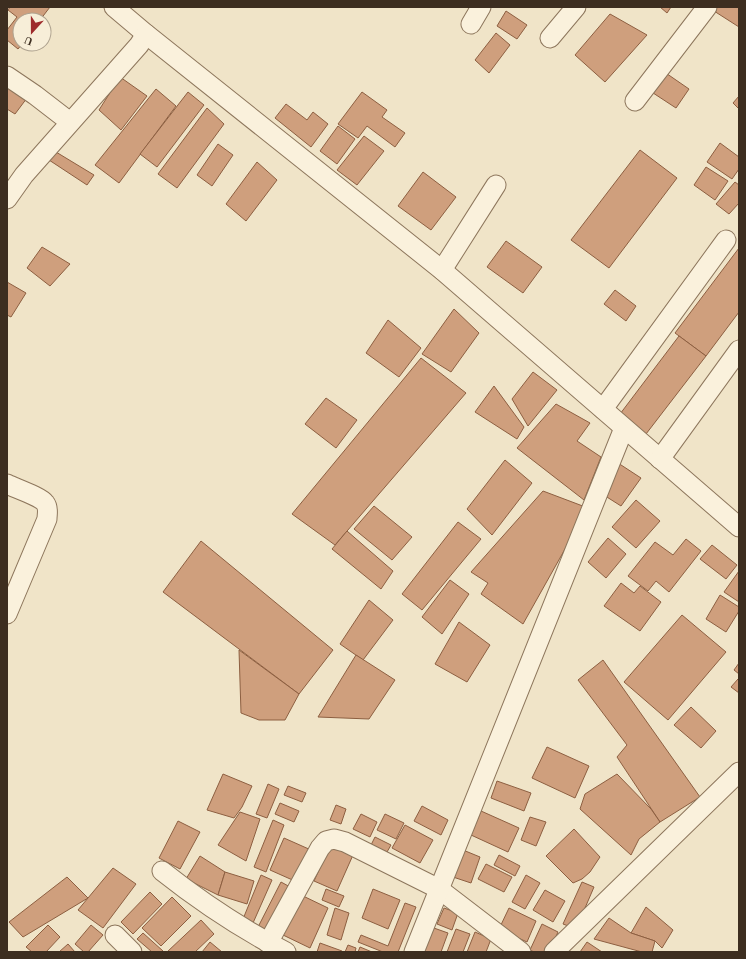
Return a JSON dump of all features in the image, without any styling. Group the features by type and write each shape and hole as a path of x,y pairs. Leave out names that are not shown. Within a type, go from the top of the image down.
{"street":[{"path":"114,7 442,270 739,527"},
{"path":"471,24 481,7"},
{"path":"550,38 576,7"},
{"path":"635,101 707,7"},
{"path":"7,199 24,175 139,45 146,34"},
{"path":"7,76 70,122"},
{"path":"442,270 496,185"},
{"path":"603,409 726,240"},
{"path":"660,459 739,350"},
{"path":"414,952 624,428"},
{"path":"7,484 38,498 45,503 48,509 47,519 7,614"},
{"path":"554,952 739,772"},
{"path":"268,943 318,853 326,841 334,839 345,842 439,889 521,952"},
{"path":"162,871 194,896 268,943 286,952"},
{"path":"115,935 132,952"}],"building":[{"path":"10,7 50,7 46,12 12,13 8,10"},
{"path":"660,7 671,7 667,13"},
{"path":"718,7 739,7 739,27 714,11"},
{"path":"506,11 527,25 517,39 497,26"},
{"path":"610,14 647,35 605,82 575,55"},
{"path":"12,24 12,44 7,40 7,30"},
{"path":"496,33 510,45 489,73 475,60"},
{"path":"660,69 689,89 676,108 647,89"},
{"path":"120,77 147,96 121,130 99,110"},
{"path":"7,83 27,98 15,114 7,109"},
{"path":"156,89 176,106 119,183 95,165"},
{"path":"188,92 204,105 157,167 140,154"},
{"path":"362,92 387,110 382,117 405,133 395,147 367,126 358,138 338,124"},
{"path":"739,96 739,109 733,103"},
{"path":"286,104 307,120 313,112 328,124 311,147 275,118"},
{"path":"207,108 224,124 177,188 158,174"},
{"path":"338,126 355,139 337,164 320,151"},
{"path":"364,136 384,151 357,185 337,170"},
{"path":"720,143 739,157 739,169 732,179 707,162"},
{"path":"218,144 233,155 212,186 197,175"},
{"path":"640,150 677,178 609,268 571,240"},
{"path":"56,152 94,175 87,185 49,160"},
{"path":"257,162 277,180 246,221 226,204"},
{"path":"706,167 728,181 715,200 694,185"},
{"path":"423,172 456,197 431,230 398,206"},
{"path":"735,182 739,185 739,203 729,214 716,204"},
{"path":"506,241 542,267 523,293 487,267"},
{"path":"42,247 70,264 50,286 27,268"},
{"path":"739,248 739,312 706,356 675,333"},
{"path":"7,282 26,293 11,317 7,315"},
{"path":"615,290 636,306 626,321 604,304"},
{"path":"454,309 479,333 451,372 422,354"},
{"path":"388,320 421,348 399,377 366,353"},
{"path":"679,336 706,356 646,434 620,414"},
{"path":"421,358 466,393 335,545 292,514"},
{"path":"533,372 557,390 528,426 512,399"},
{"path":"494,386 524,427 517,439 475,412"},
{"path":"326,398 357,420 336,448 305,424"},
{"path":"556,404 590,423 577,441 601,457 584,500 517,448"},
{"path":"505,460 532,483 492,535 467,509"},
{"path":"618,463 641,478 621,506 599,492"},
{"path":"543,491 588,508 523,624 481,594 488,583 471,572"},
{"path":"636,500 660,521 636,548 612,527"},
{"path":"374,506 412,537 392,560 354,529"},
{"path":"458,522 481,539 422,610 402,594"},
{"path":"347,531 393,571 381,589 332,549"},
{"path":"608,538 626,554 606,578 588,562"},
{"path":"686,539 701,551 669,592 656,581 648,591 628,576 655,542 673,555"},
{"path":"201,541 333,650 299,694 163,592"},
{"path":"712,545 737,565 726,579 700,559"},
{"path":"739,571 739,602 724,592"},
{"path":"450,580 469,594 442,634 422,617"},
{"path":"621,583 634,593 640,586 661,602 640,631 604,606"},
{"path":"720,595 739,607 739,611 726,632 706,619"},
{"path":"369,600 393,620 363,660 340,644"},
{"path":"682,615 726,652 668,720 624,682"},
{"path":"459,622 490,645 467,682 435,664"},
{"path":"239,650 299,694 285,720 259,720 241,713"},
{"path":"356,655 395,680 369,719 318,717"},
{"path":"603,660 700,797 660,822 617,757 627,745 578,680"},
{"path":"739,663 739,674 734,670"},
{"path":"739,679 739,693 731,687"},
{"path":"691,707 716,731 701,748 674,725"},
{"path":"547,747 589,766 575,798 532,778"},
{"path":"223,774 252,786 242,807 234,818 207,810"},
{"path":"617,774 651,809 660,822 639,839 631,855 580,809 585,794"},
{"path":"497,781 531,793 524,811 491,798"},
{"path":"268,784 279,789 267,818 256,814"},
{"path":"288,786 306,793 302,802 284,795"},
{"path":"280,803 299,811 294,822 275,814"},
{"path":"336,805 346,809 341,824 330,820"},
{"path":"422,806 448,820 441,835 414,821"},
{"path":"481,811 519,828 508,852 471,835"},
{"path":"240,812 260,819 246,861 218,845"},
{"path":"361,814 377,822 370,837 353,829"},
{"path":"385,814 404,823 396,839 377,830"},
{"path":"530,817 546,822 536,846 521,840"},
{"path":"273,820 284,825 266,872 254,867"},
{"path":"178,821 200,832 180,869 159,858"},
{"path":"405,825 433,840 420,863 392,848"},
{"path":"574,829 600,857 590,872 582,879 573,883 546,856"},
{"path":"375,837 391,845 387,852 371,845"},
{"path":"284,838 311,850 297,882 270,870"},
{"path":"331,844 353,855 337,891 314,881"},
{"path":"463,850 480,857 471,883 453,877"},
{"path":"499,855 520,866 515,876 494,865"},
{"path":"200,856 225,872 218,895 186,879"},
{"path":"486,864 512,877 504,892 478,879"},
{"path":"113,868 136,884 103,928 78,910"},
{"path":"225,872 254,881 247,904 218,895"},
{"path":"261,875 272,880 253,923 243,919"},
{"path":"526,875 540,883 525,909 512,902"},
{"path":"67,877 88,898 23,937 9,922"},
{"path":"281,882 292,888 267,936 256,931"},
{"path":"582,882 594,887 576,929 563,924"},
{"path":"326,889 344,896 339,907 322,900"},
{"path":"373,889 400,900 388,929 362,918"},
{"path":"545,890 565,901 553,922 533,910"},
{"path":"150,892 162,904 133,934 121,922"},
{"path":"301,895 328,908 310,948 283,935"},
{"path":"172,897 191,916 161,946 142,928"},
{"path":"405,903 416,907 398,952 383,952 358,942 361,935 388,946"},
{"path":"646,907 673,930 662,948 655,941 631,933"},
{"path":"335,908 349,913 341,940 327,935"},
{"path":"444,908 458,913 452,930 437,924"},
{"path":"509,908 536,921 527,942 499,929"},
{"path":"609,918 631,933 655,941 652,952 642,952 594,939"},
{"path":"201,920 214,934 195,952 167,952"},
{"path":"542,924 558,932 549,952 534,952 530,950"},
{"path":"48,925 60,937 46,952 32,952 26,947"},
{"path":"91,925 103,935 88,952 84,952 75,944"},
{"path":"431,927 448,933 441,952 421,952"},
{"path":"456,929 470,934 463,952 447,952"},
{"path":"475,932 491,939 486,952 467,952"},
{"path":"143,933 163,952 152,952 137,939"},
{"path":"210,942 222,952 202,952"},
{"path":"587,942 602,952 580,952"},
{"path":"320,943 342,951 342,952 317,952"},
{"path":"68,944 75,952 59,952"},
{"path":"348,945 356,948 355,952 345,952"},
{"path":"360,947 372,952 358,952"}]}
